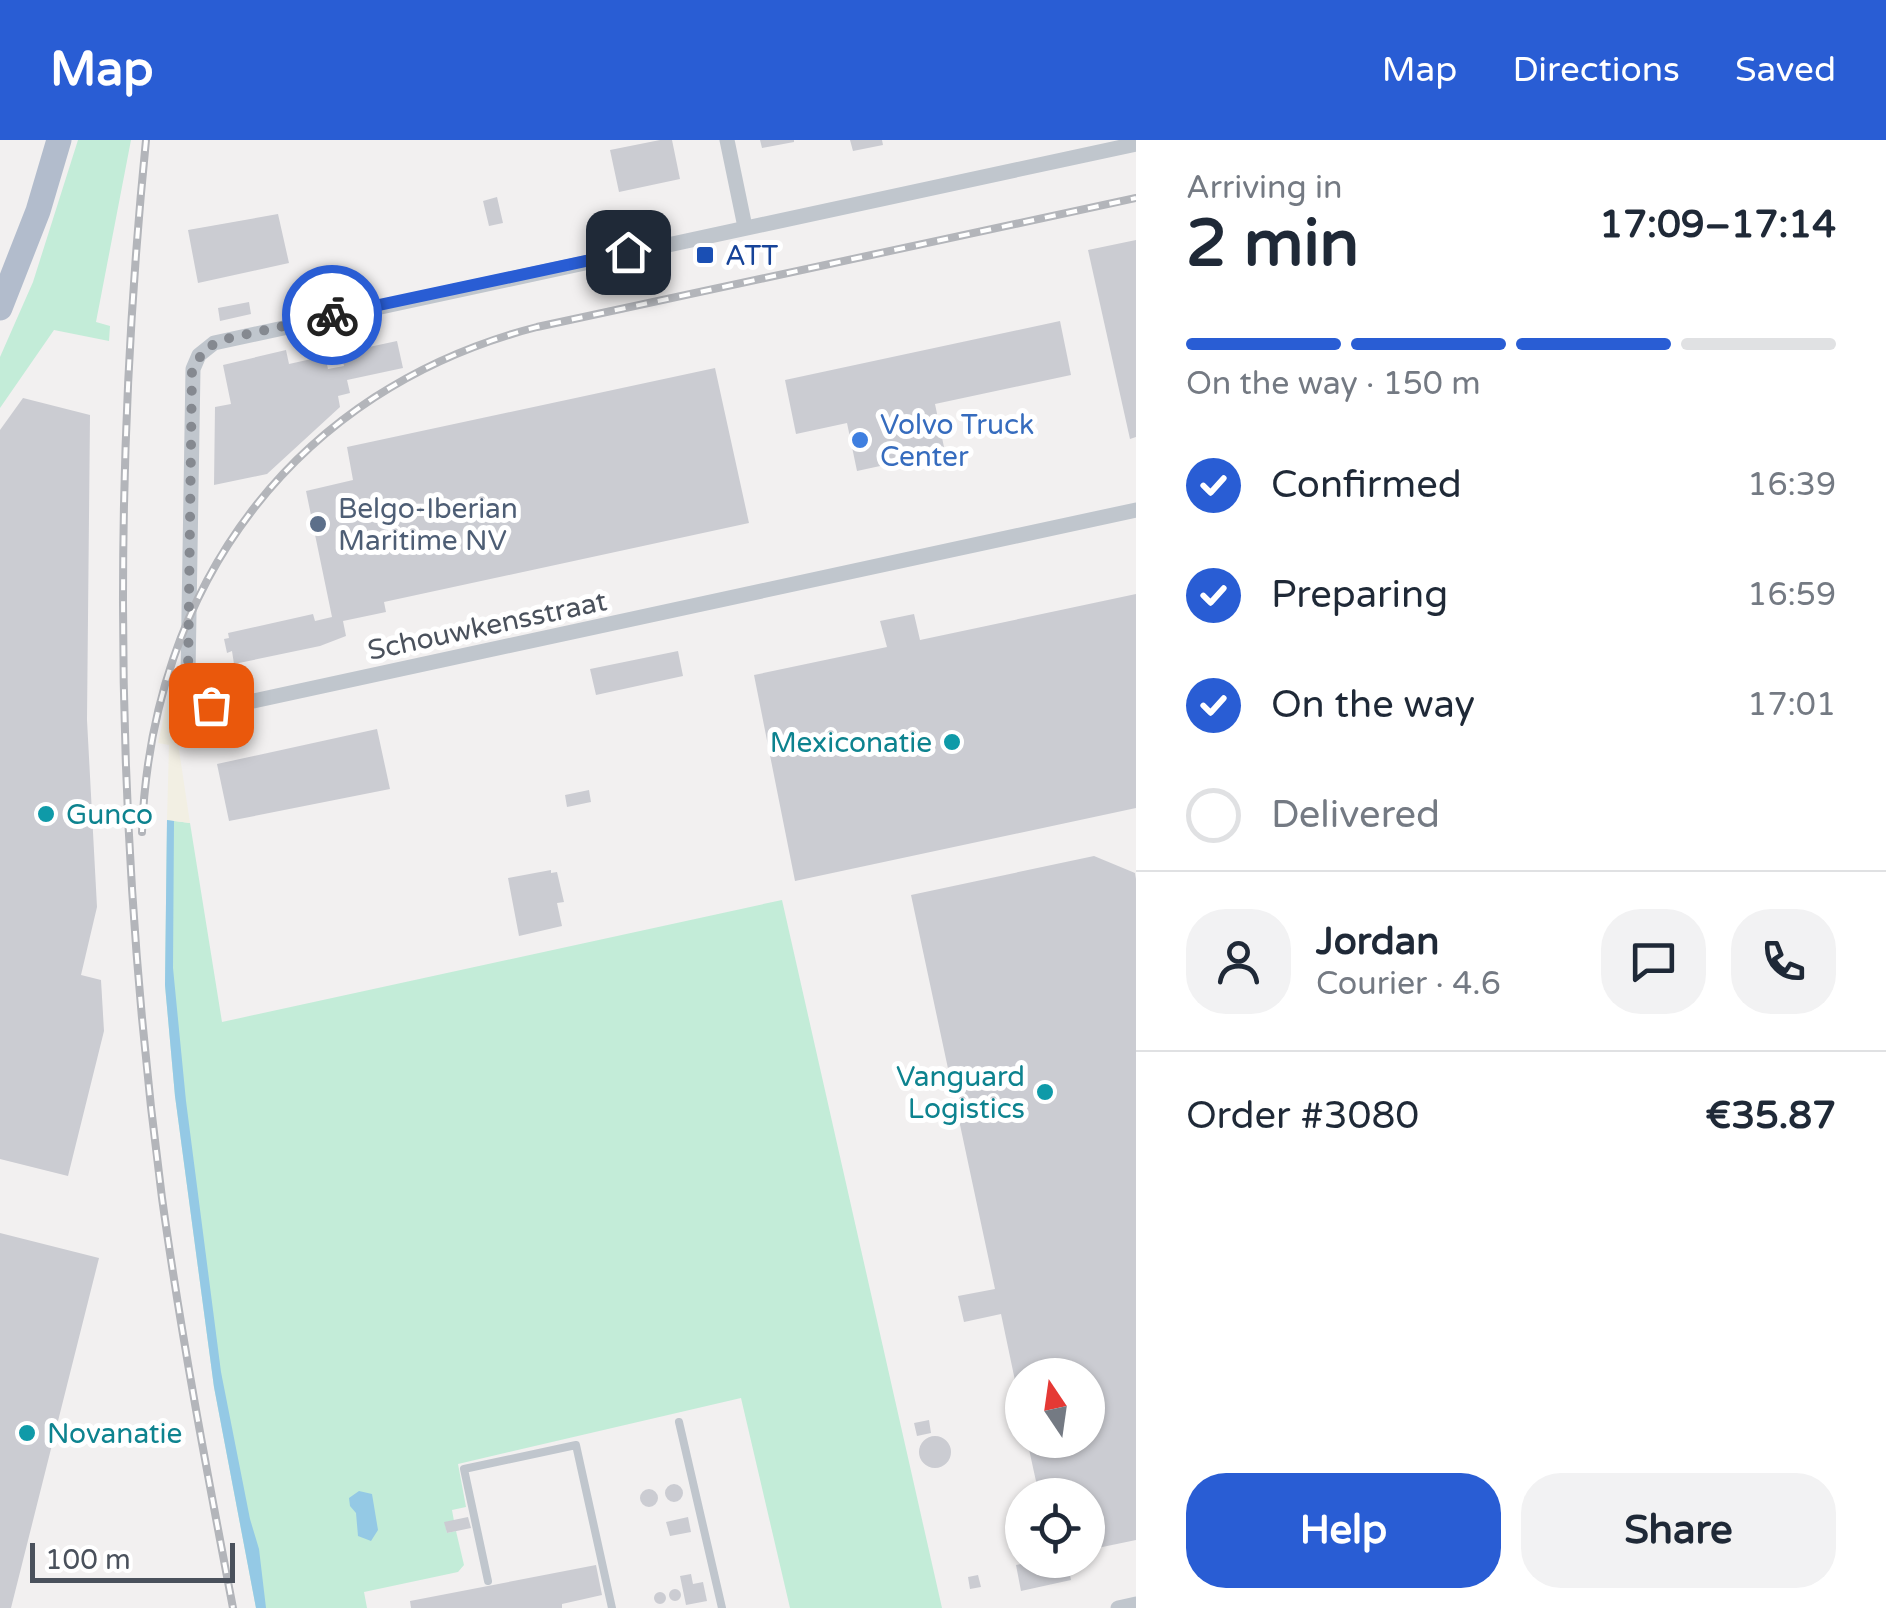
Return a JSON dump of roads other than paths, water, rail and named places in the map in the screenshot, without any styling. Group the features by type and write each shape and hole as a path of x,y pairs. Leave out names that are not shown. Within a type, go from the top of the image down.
{"main road":[{"path":"0,308 38,211 59,140"}],"street":[{"path":"727,140 744,227 1136,144"},
{"name":"Schouwkensstraat","path":"744,227 238,335 206,348 196,360 192,381 188,675 195,694 211,705 244,704 1136,510"},
{"path":"1118,1608 1136,1604"}],"lane":[{"path":"679,1422 722,1608"},
{"path":"488,1581 464,1469 576,1445 612,1608"}],"water":[{"path":"167,820 174,821 173,968 186,1101 221,1372 259,1549 266,1608 256,1608 214,1387 175,1096 165,985"},
{"path":"359,1491 372,1494 378,1530 371,1541 358,1536 356,1513 350,1506 349,1498"}],"railway":[{"path":"146,140 127,404 127,802 135,934 162,1198 233,1608"},
{"path":"142,832 152,742 173,658 207,580 252,510 308,449 374,397 451,356 537,327 1136,198"}],"place":[{"name":"ATT","path":"705,255"},
{"name":"Volvo Truck Center","path":"860,440"},
{"name":"Belgo-Iberian Maritime NV","path":"318,524"},
{"name":"Mexiconatie","path":"952,742"},
{"name":"Gunco","path":"46,814"},
{"name":"Vanguard Logistics","path":"1045,1092"},
{"name":"Novanatie","path":"27,1433"}]}
